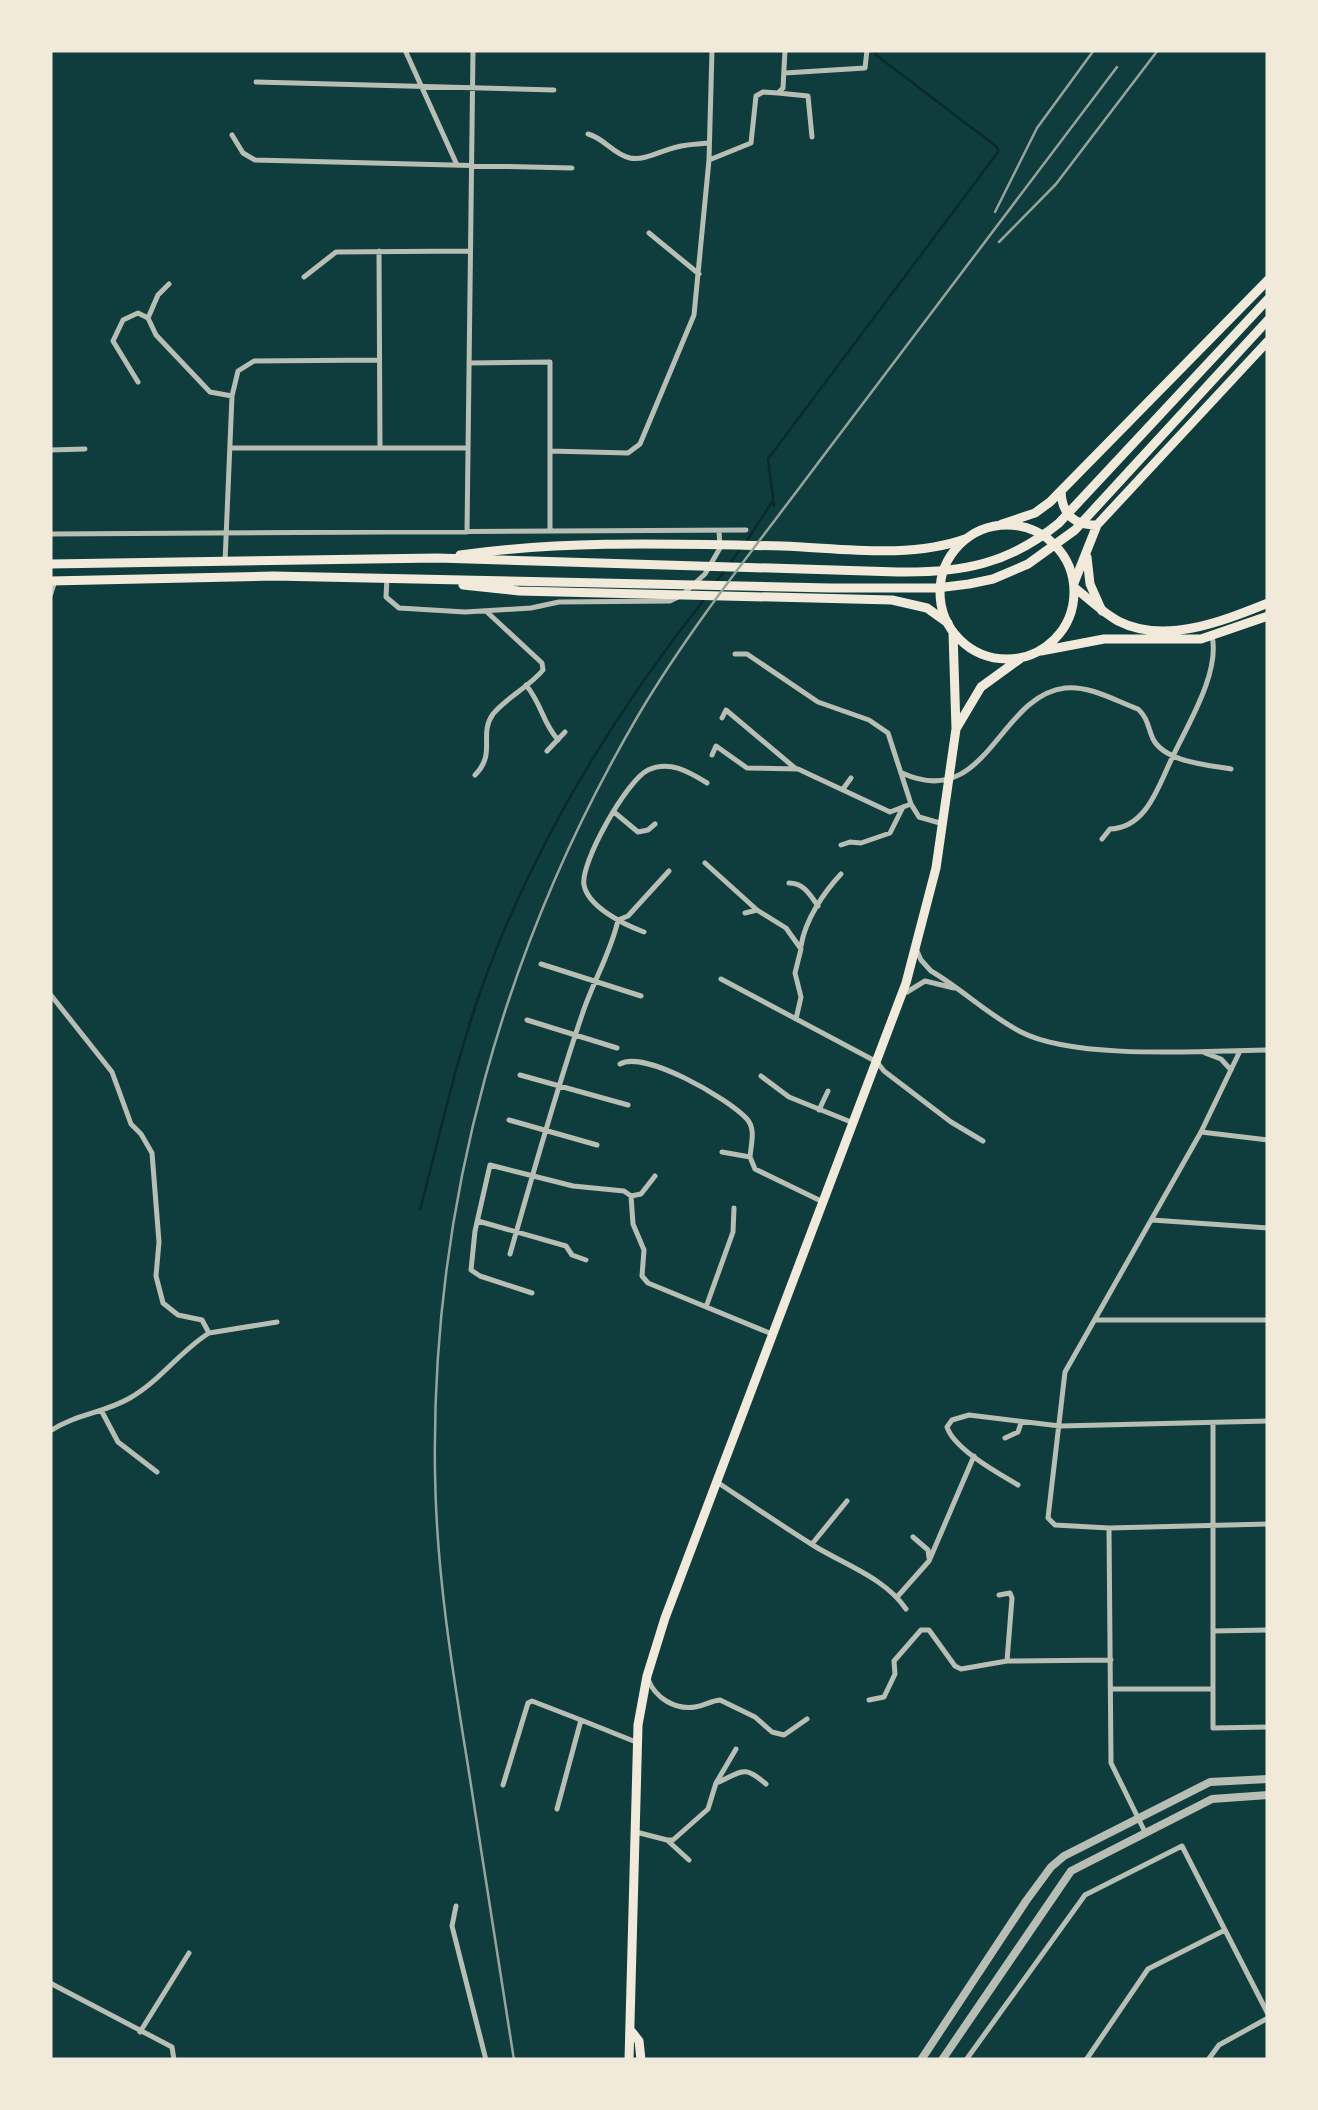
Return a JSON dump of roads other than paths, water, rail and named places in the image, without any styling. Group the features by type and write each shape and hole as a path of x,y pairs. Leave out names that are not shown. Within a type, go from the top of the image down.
{"main road":[{"path":"50,564 420,559 510,548 939,546 1035,512 1061,491 1268,280"},
{"path":"437,558 908,572 948,572 981,566 1026,546 1060,523 1265,302"},
{"path":"52,581 273,576 885,588 956,586 992,579 1039,558 1075,530 1268,320"},
{"path":"1039,652 1068,621 1074,585 1097,526 1268,341"},
{"path":"1061,491 1061,505 1070,518 1081,525 1097,526"},
{"path":"1002,524 1020,525 1046,536 1065,556 1074,585 1102,611 1136,627 1174,630 1212,623 1268,603"},
{"path":"630,2060 636,1742 647,1676 665,1618 877,1062 916,948 943,823 956,729 950,628 940,599 941,582 949,558 965,539"},
{"path":"1090,540 1087,570 1102,611"},
{"path":"406,578 504,591 872,599 916,604 936,612 980,654 1004,659 1104,640 1175,642 1212,636 1268,616"},
{"path":"956,729 981,687 1021,658"},
{"path":"632,2032 639,2041 640,2060"}],"street":[{"path":"405,50 457,165"},
{"path":"467,532 473,50"},
{"path":"550,451 628,452 640,444 694,314 709,160 712,50"},
{"path":"778,93 783,88 785,50"},
{"path":"785,73 865,68 867,50"},
{"path":"256,82 554,90"},
{"path":"709,160 751,144 756,96 763,92 808,96 812,137"},
{"path":"588,134 600,136 614,150 630,158 709,143"},
{"path":"232,135 242,152 255,160 572,168"},
{"path":"649,233 699,274"},
{"path":"379,251 380,448"},
{"path":"304,276 336,252 470,251"},
{"path":"148,318 158,295 169,284"},
{"path":"138,382 112,341 124,320 138,313 148,318 156,336 210,392 232,396"},
{"path":"225,563 235,377 244,366 254,362 380,360"},
{"path":"469,363 550,362 550,532"},
{"path":"230,448 468,448"},
{"path":"50,450 86,449"},
{"path":"387,578 386,597 399,608 487,612 559,602 670,601 682,596 705,574 720,548 719,530"},
{"path":"50,534 746,530"},
{"path":"50,596 52,581"},
{"path":"475,775 488,756 487,731 492,716 543,670 542,663 487,612"},
{"path":"1102,839 1110,829 1121,829 1136,821 1166,778 1173,754 1190,728 1212,661 1212,636"},
{"path":"735,654 747,654 818,702 869,720 888,733 919,818 943,823"},
{"path":"526,685 542,705 542,722 558,740"},
{"path":"902,774 914,779 949,779 965,772 989,753 1004,728 1020,712 1044,694 1068,687 1138,709 1145,716 1154,741 1173,754 1198,764 1231,769"},
{"path":"722,718 726,710 798,769 890,812 911,804"},
{"path":"547,751 565,732"},
{"path":"712,755 716,746 748,768 798,769"},
{"path":"644,932 618,920 594,902 583,882 586,866 620,801 648,770 676,766 707,783"},
{"path":"843,789 852,778"},
{"path":"841,845 890,834 903,808"},
{"path":"614,812 638,832 654,824"},
{"path":"705,863 757,910 786,928 801,948"},
{"path":"618,920 628,916 669,870"},
{"path":"796,1019 802,997 795,973 803,934 841,874"},
{"path":"789,883 797,883 808,891 818,906"},
{"path":"745,913 757,910"},
{"path":"510,1254 557,1087 618,920"},
{"path":"916,948 925,966 1016,1030 1066,1047 1200,1052 1268,1050"},
{"path":"542,964 642,996"},
{"path":"722,979 877,1062 951,1122 983,1141"},
{"path":"900,1000 920,982 954,988"},
{"path":"50,994 112,1072 131,1124 142,1134 152,1154 159,1242 156,1276 163,1302 178,1315 202,1320 209,1333"},
{"path":"527,1020 617,1048"},
{"path":"1240,1050 1202,1132 1066,1372 1048,1518 1055,1525 1109,1528 1268,1524"},
{"path":"1200,1052 1220,1058 1231,1070"},
{"path":"620,1064 631,1060 647,1064 690,1080 723,1100 749,1121 753,1134 750,1157 755,1169 824,1202"},
{"path":"520,1075 628,1106"},
{"path":"761,1076 789,1097 854,1123"},
{"path":"820,1110 828,1090"},
{"path":"509,1120 597,1145"},
{"path":"1202,1132 1268,1140"},
{"path":"722,1152 750,1157"},
{"path":"532,1293 471,1270 490,1165 573,1186 624,1191 631,1196 641,1194 655,1176"},
{"path":"631,1196 633,1224 644,1250 642,1276 648,1284 772,1334"},
{"path":"706,1307 733,1232 734,1208"},
{"path":"1152,1220 1268,1228"},
{"path":"478,1221 566,1246 572,1254 586,1260"},
{"path":"1095,1320 1268,1320"},
{"path":"50,1431 140,1392 209,1333 277,1322"},
{"path":"101,1410 118,1442 157,1472"},
{"path":"1018,1485 950,1437 948,1428 952,1420 970,1416 1060,1426 1268,1421"},
{"path":"1213,1422 1213,1728 1268,1727"},
{"path":"1004,1438 1018,1432 1021,1423"},
{"path":"898,1596 929,1561 974,1456"},
{"path":"717,1482 898,1596 906,1608"},
{"path":"812,1544 847,1501"},
{"path":"1109,1528 1111,1762 1147,1835"},
{"path":"914,1537 928,1550 929,1561"},
{"path":"999,1596 1010,1593 1012,1598 1007,1661"},
{"path":"869,1700 884,1697 894,1674 894,1661 921,1630 928,1630 954,1666 961,1669 1007,1661 1110,1660"},
{"path":"1213,1631 1268,1630"},
{"path":"647,1676 652,1690 662,1700 693,1708 720,1700 755,1718 772,1732 784,1735 807,1719"},
{"path":"1111,1689 1213,1689"},
{"path":"503,1786 528,1702 636,1742"},
{"path":"557,1809 580,1720"},
{"path":"633,1831 673,1840 703,1816 736,1749"},
{"path":"716,1783 741,1770 750,1771 766,1784"},
{"path":"921,2060 1041,1881 1064,1856 1210,1782 1268,1780"},
{"path":"942,2060 1071,1871 1212,1799 1268,1795"},
{"path":"667,1840 690,1860"},
{"path":"966,2060 1080,1900 1182,1846 1268,2016 1219,2045 1208,2060"},
{"path":"1041,1881 1054,1892"},
{"path":"456,1906 452,1926 486,2060"},
{"path":"1086,2060 1148,1969 1225,1930"},
{"path":"140,2032 189,1954"},
{"path":"50,1983 172,2047 174,2060"}],"waterway":[{"path":"774,506 768,459 998,152 997,147 876,55 875,50"},
{"path":"746,542 772,502"},
{"path":"731,562 741,548"},
{"path":"716,582 726,569"},
{"path":"420,1210 478,998 531,871 610,731 703,601"}],"railway":[{"path":"995,212 1037,128 1094,50"},
{"path":"999,242 1056,184 1158,50"},
{"path":"514,2060 451,1656 436,1508 437,1371 446,1272 462,1175 485,1079 514,984 550,892 591,802 659,681 725,586 1117,67"}]}
